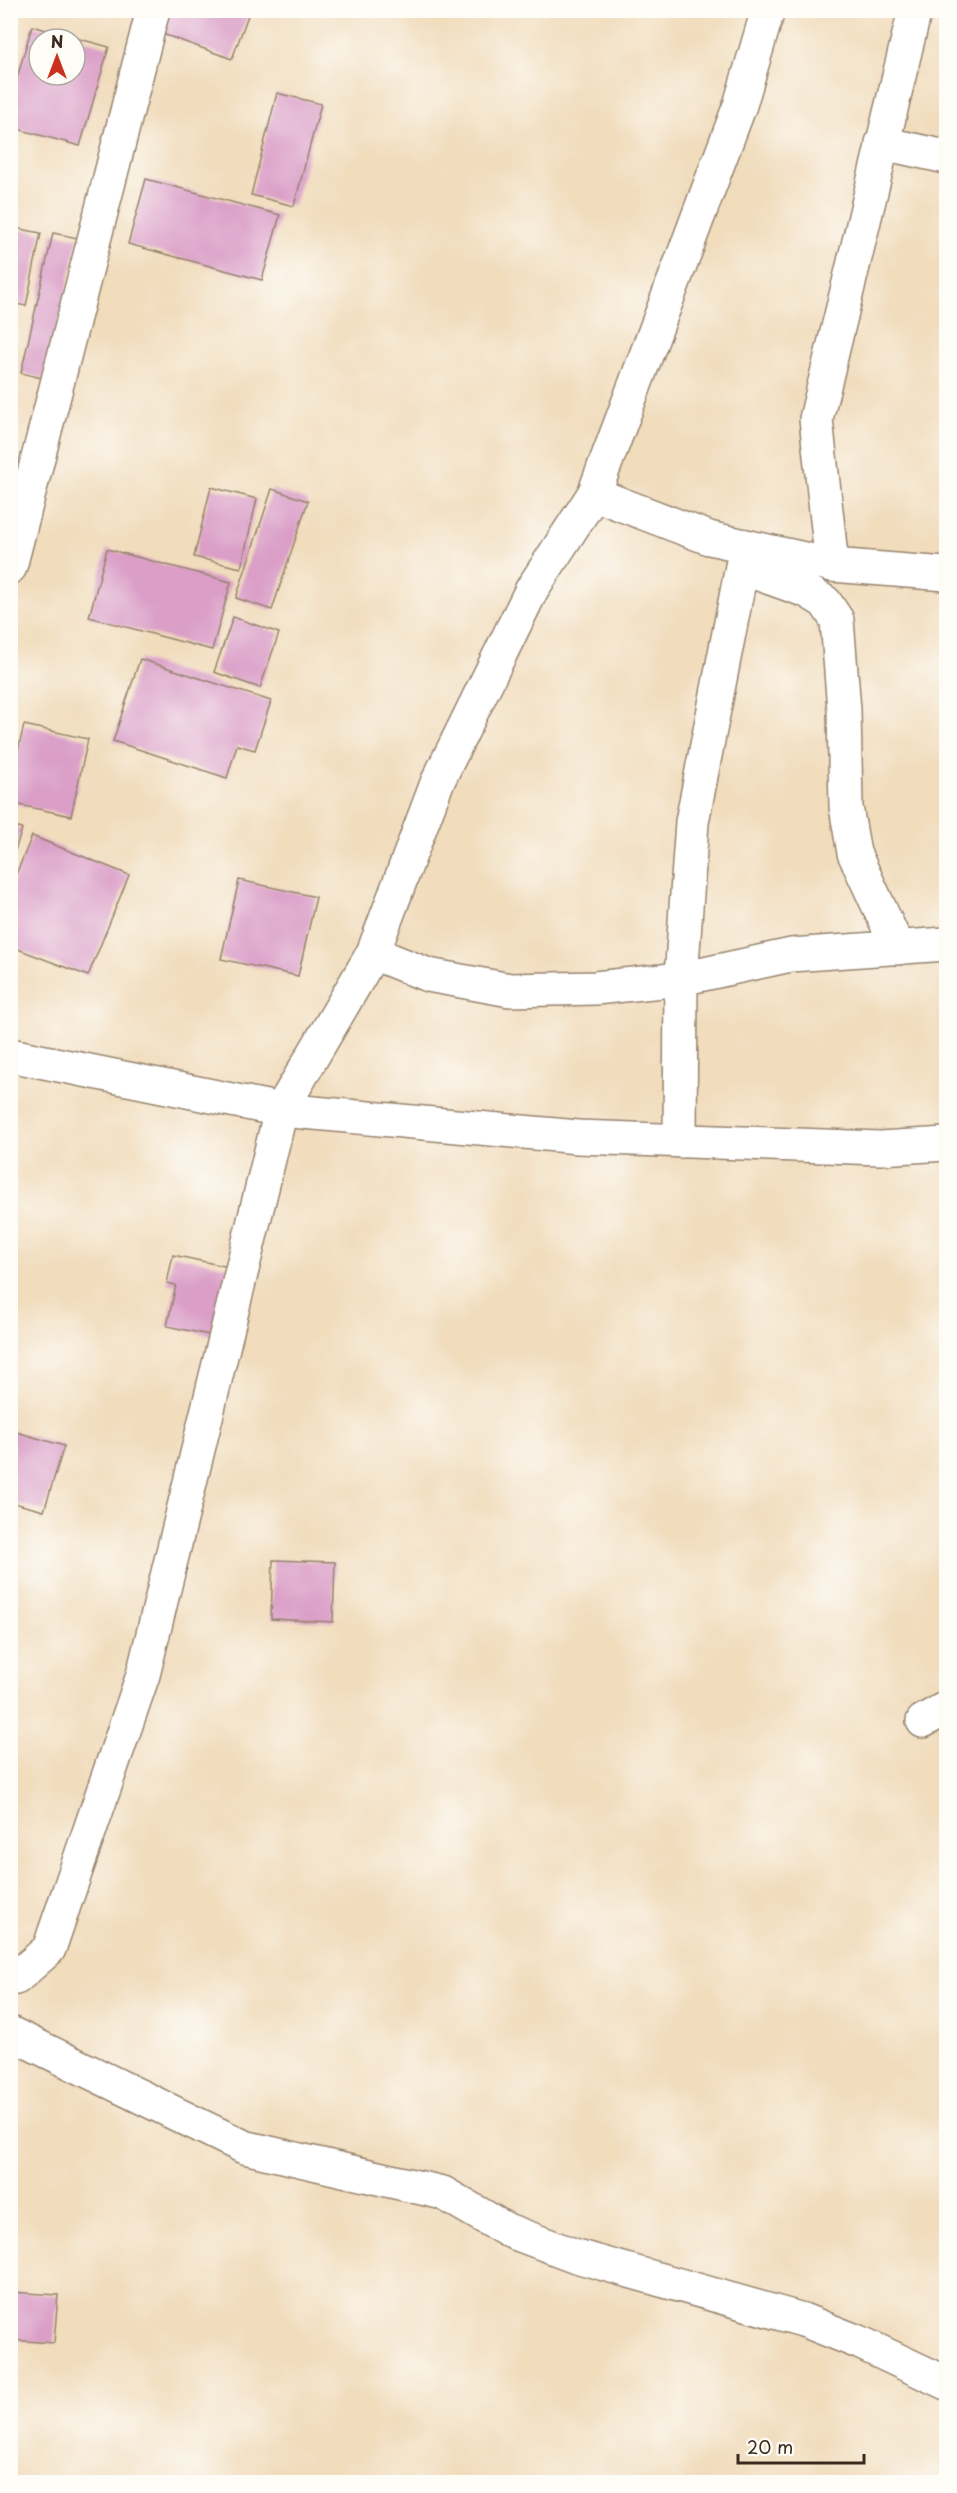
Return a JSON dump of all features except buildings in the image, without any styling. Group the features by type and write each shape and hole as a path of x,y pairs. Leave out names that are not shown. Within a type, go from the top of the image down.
{"street":[{"path":"10,567 153,10"},
{"path":"10,1979 16,1978 49,1949 143,1675 281,1110 373,953 437,783 532,589 594,494 740,105 768,10"},
{"path":"832,565 816,419 915,10"},
{"path":"882,143 946,157"},
{"path":"594,494 709,538 825,602 837,620 844,710 846,807 854,853 898,948"},
{"path":"744,557 946,574"},
{"path":"680,1141 681,979 692,822 744,557"},
{"path":"373,953 428,975 510,990 595,988 681,979 791,955 946,944"},
{"path":"10,1055 281,1110 578,1137 880,1148 946,1144"},
{"path":"10,2033 244,2147 443,2193 507,2230 576,2256 802,2320 861,2343 946,2383"}]}
